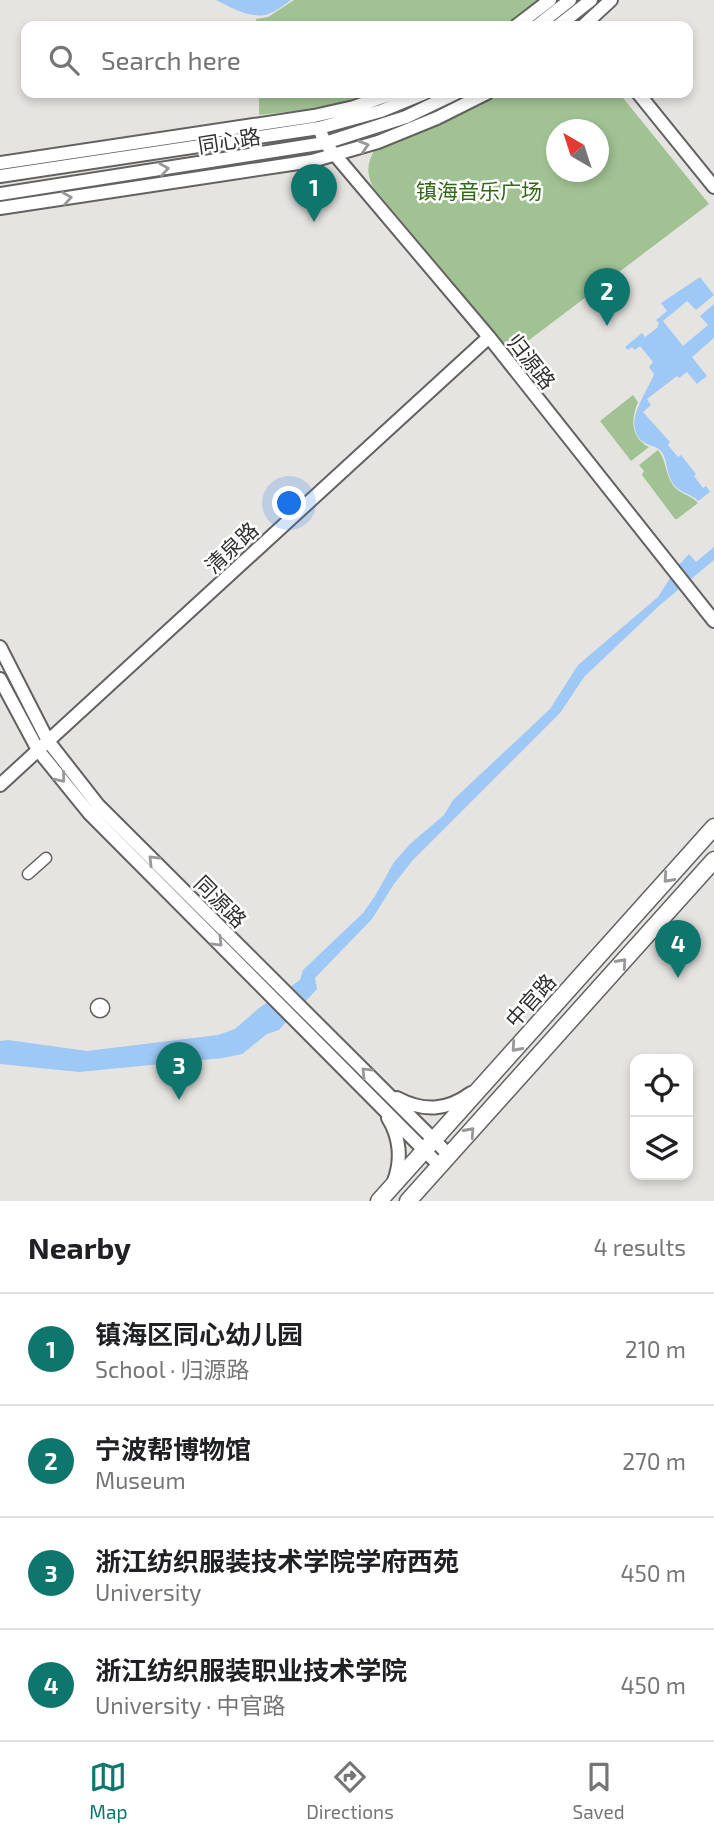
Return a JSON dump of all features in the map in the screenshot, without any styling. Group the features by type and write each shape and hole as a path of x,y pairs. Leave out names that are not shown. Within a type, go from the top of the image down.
{"main road":[{"name":"中官路","path":"379,1201 714,827"},
{"name":"中官路","path":"408,1201 714,860"}],"street":[{"path":"523,21 550,0"},
{"path":"545,21 570,6 591,0"},
{"path":"589,21 611,0"},
{"path":"570,6 580,21"},
{"path":"0,163 314,116 380,98"},
{"name":"同心路","path":"0,176 319,128 381,111 413,98"},
{"name":"同心路","path":"0,194 325,143 406,117 446,98"},
{"path":"0,208 312,161 378,142 476,98"},
{"path":"642,98 714,187"},
{"name":"归源路","path":"319,128 325,143 489,337 714,621"},
{"name":"清泉路","path":"0,785 489,337"},
{"name":"同源路","path":"0,647 48,741 97,805 444,1161"},
{"name":"同源路","path":"0,679 38,751 89,813 380,1096"},
{"path":"28,874 46,858"},
{"path":"380,1096 434,1109 449,1106 482,1085"},
{"path":"380,1096 398,1144 399,1161 391,1187"}],"green space":[{"path":"294,0 541,0 513,21 256,21 268,17"},
{"path":"259,98 361,98 333,107 259,115"},
{"name":"镇海音乐广场","path":"485,98 623,98 709,204 512,353 373,187 368,168 375,149"},
{"path":"633,395 638,402 633,421 635,433 649,447 631,461 600,421"},
{"path":"658,450 674,486 698,503 677,519 642,475 644,471 639,465"}],"water":[{"path":"216,0 291,0 272,13 259,16"},
{"path":"700,277 714,295 696,310 687,301 663,321 683,346 708,325 700,316 714,304 714,338 692,357 707,376 697,384 687,372 679,378 677,376 647,399 651,405 643,412 670,442 668,445 678,457 681,455 696,474 694,476 703,488 706,486 710,492 698,501 675,486 661,451 644,443 636,434 635,417 654,374 649,367 653,362 640,346 635,350 625,347 642,333 645,337 657,328 659,323 656,320 667,311 661,303"},
{"path":"714,547 714,560 661,604 584,677 560,713 412,861 372,919 315,978 317,989 279,1030 267,1034 242,1054 223,1058 79,1072 0,1064 0,1041 87,1051 218,1035 235,1029 259,1008 300,980 303,970 363,913 394,862 410,844 444,815 453,800 550,709 578,665 658,597 677,567 689,554 696,562"}],"place":[{"name":"镇海区同心幼儿园","path":"314,222"},
{"name":"宁波帮博物馆","path":"607,326"},
{"name":"浙江纺织服装职业技术学院","path":"678,978"},
{"name":"浙江纺织服装技术学院学府西苑","path":"179,1100"}]}
